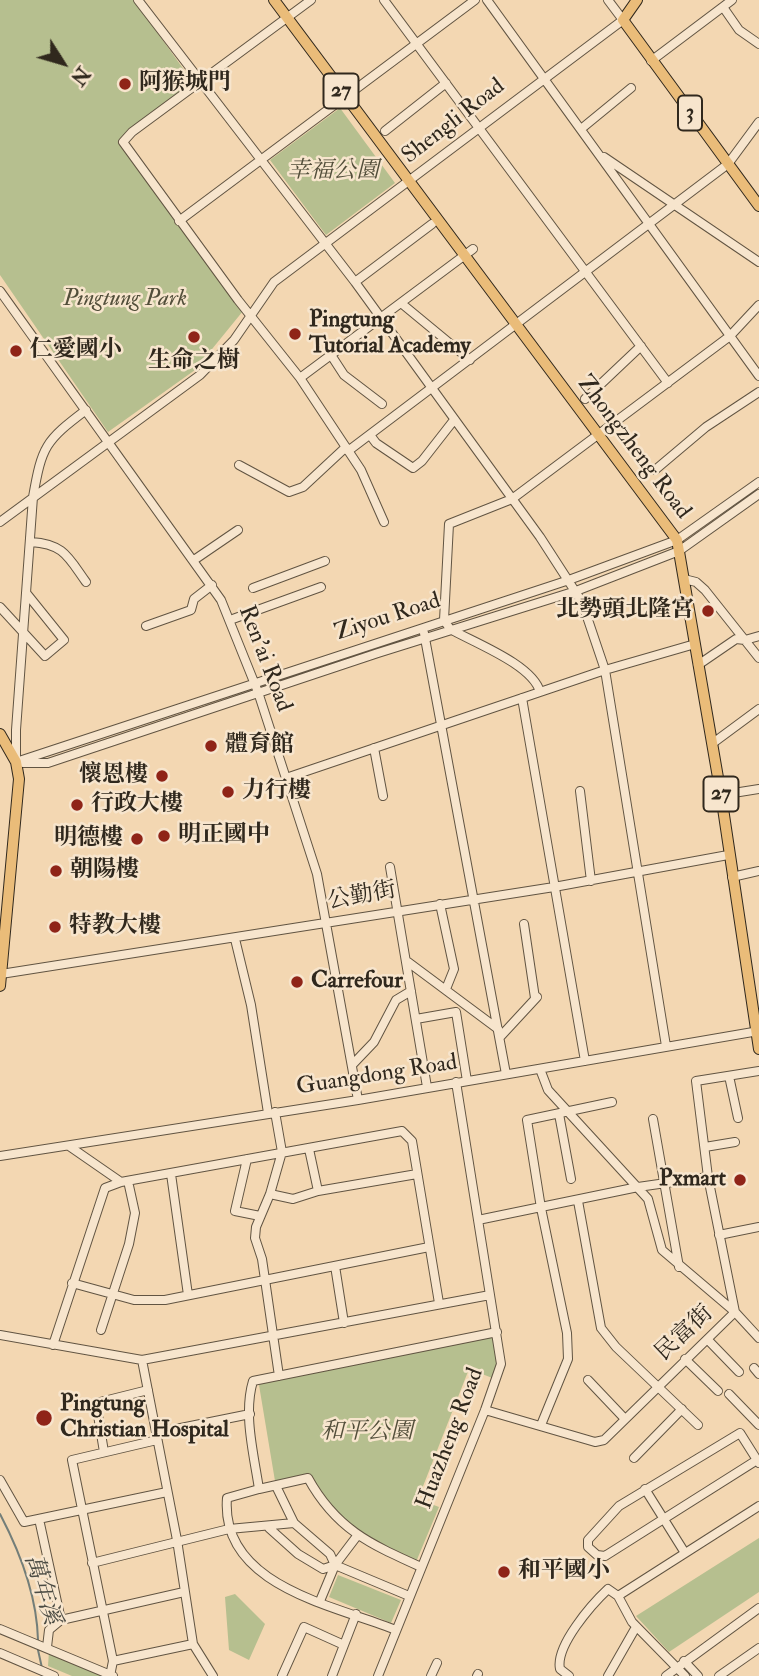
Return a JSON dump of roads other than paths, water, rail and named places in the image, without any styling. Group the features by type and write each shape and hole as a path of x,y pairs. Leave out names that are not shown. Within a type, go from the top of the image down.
{"main road":[{"name":"Zhongzheng Road","path":"274,0 409,181 469,252 517,326 677,540 713,743 759,1049"},
{"name":"Shengli Road","path":"622,20 637,0"},
{"name":"3","path":"622,20 759,206"},
{"path":"0,734 16,762 19,779 0,986"}],"street":[{"path":"311,0 132,132 123,142 179,221 300,378 361,470 384,522"},
{"path":"384,0 668,383"},
{"path":"179,221 475,0"},
{"path":"487,0 759,376"},
{"path":"608,0 622,20"},
{"path":"651,61 732,0"},
{"path":"142,1 355,282 512,499 566,581 576,591 605,670 666,1046"},
{"path":"723,7 739,30 759,44"},
{"name":"Shengli Road","path":"0,522 196,377 222,353 271,285 543,77 622,20"},
{"path":"385,131 446,83"},
{"path":"581,130 631,88"},
{"path":"239,466 289,492 303,487 347,449 370,435 517,326 728,164 759,122"},
{"path":"598,154 759,262"},
{"path":"355,282 432,224"},
{"path":"300,378 469,252"},
{"name":"Ren'ai Road","path":"0,291 212,585 230,620 258,692 317,874 358,1100"},
{"path":"401,303 470,360"},
{"path":"540,692 537,681 520,668 450,629 444,620 449,524 512,499 730,336 759,305"},
{"path":"585,399 641,346"},
{"path":"331,355 344,375 382,404"},
{"path":"655,470 706,427 759,392"},
{"path":"16,762 33,497 44,449 52,436 86,410"},
{"path":"370,435 376,443 413,468 422,461 454,420"},
{"name":"Ziyou Road","path":"16,762 566,581 677,540 759,482"},
{"name":"Ziyou Road","path":"16,762 48,763 450,629 576,591 679,551 759,494"},
{"path":"194,560 238,530"},
{"path":"31,542 51,543 63,550 86,582"},
{"path":"253,587 325,561"},
{"path":"684,579 696,582 702,588 759,657"},
{"path":"146,626 191,610 194,599 212,585"},
{"path":"230,620 321,587"},
{"path":"0,607 45,656 64,640 27,594"},
{"path":"422,627 443,725 506,1074"},
{"path":"698,665 736,639 746,640 759,636"},
{"path":"286,778 605,670 695,644"},
{"path":"522,698 585,1061"},
{"path":"713,743 759,709"},
{"path":"374,748 383,796"},
{"path":"721,795 759,789"},
{"path":"580,791 591,880"},
{"name":"公勤街","path":"1,974 554,887 728,855"},
{"path":"390,867 427,1087"},
{"path":"732,877 759,871"},
{"path":"440,904 454,969 446,989"},
{"path":"499,1033 537,996 524,924"},
{"path":"235,939 282,1152 255,1238 262,1259 262,1278 279,1377"},
{"path":"408,962 499,1033"},
{"path":"353,1064 374,1042 396,1000 411,991"},
{"path":"416,1019 456,1012 467,1081"},
{"name":"Guangdong Road","path":"0,1156 358,1100 758,1031"},
{"path":"540,1069 548,1090 570,1110 638,1187 653,1210 657,1240 662,1250 735,1312 759,1338"},
{"path":"738,1118 729,1076 759,1072"},
{"name":"民富街","path":"485,1410 595,1442 604,1440 735,1312 708,1177 696,1081 729,1076"},
{"name":"Huazheng Road","path":"378,1676 501,1364 456,1082"},
{"path":"541,1425 568,1359 567,1333 541,1208 527,1120 612,1102"},
{"path":"559,1114 571,1180"},
{"path":"653,1119 679,1267"},
{"path":"54,1345 105,1188 125,1181 402,1131 412,1141 439,1303"},
{"path":"705,1147 735,1142"},
{"path":"69,1146 125,1181 135,1213 101,1330"},
{"path":"309,1149 318,1191"},
{"path":"247,1159 235,1211 260,1216"},
{"path":"171,1174 188,1295"},
{"path":"270,1194 293,1199 318,1191 417,1174"},
{"path":"478,1220 638,1187 708,1177"},
{"path":"578,1201 601,1328 616,1347 698,1425"},
{"path":"719,1235 759,1227"},
{"path":"72,1283 134,1300 188,1295 262,1278 429,1247"},
{"path":"335,1266 344,1323"},
{"path":"0,1335 142,1360 490,1295"},
{"path":"259,1489 250,1414 249,1393 253,1381 497,1332"},
{"path":"708,1340 739,1372"},
{"path":"685,1359 718,1391"},
{"path":"142,1360 177,1540 193,1644 212,1676"},
{"path":"588,1380 625,1419"},
{"path":"104,1452 96,1402 148,1390"},
{"path":"729,1394 758,1421"},
{"path":"634,1458 682,1409"},
{"path":"1,1632 47,1647 111,1676 113,1661 72,1460 250,1414"},
{"path":"740,1433 758,1461 605,1556 597,1555 588,1547 589,1540 609,1514 645,1489 740,1433"},
{"path":"396,1630 299,1595 259,1572 244,1557 229,1529 227,1498 308,1478 322,1504 357,1536 421,1567"},
{"path":"0,1480 24,1522 167,1492"},
{"path":"276,1486 294,1523 330,1555 335,1565 409,1596"},
{"path":"645,1489 685,1553"},
{"path":"618,1596 759,1506"},
{"path":"39,1519 61,1620"},
{"path":"92,1563 229,1529 269,1528 294,1523"},
{"path":"269,1528 298,1554 323,1569 335,1565"},
{"path":"320,1601 335,1565 357,1536"},
{"path":"569,1676 560,1670 559,1663 569,1639 590,1606 608,1589 618,1596 636,1626 685,1676"},
{"path":"47,1647 49,1630 61,1620 184,1592"},
{"path":"666,1676 759,1608"},
{"path":"332,1676 356,1614"},
{"path":"608,1676 636,1626"},
{"path":"282,1676 304,1628 344,1645"},
{"path":"113,1661 193,1644"},
{"path":"719,1676 759,1648"},
{"path":"0,1653 54,1676"},
{"path":"684,1661 698,1676"},
{"path":"431,1676 437,1663"}],"waterway":[{"name":"萬年溪","path":"0,1514 26,1576 38,1640"},
{"name":"萬年溪","path":"38,1650 42,1668"}],"place":[{"name":"阿猴城門","path":"125,84"},
{"name":"Pingtung Tutorial Academy","path":"295,334"},
{"name":"生命之樹","path":"194,337"},
{"name":"仁愛國小","path":"16,351"},
{"name":"北勢頭北隆宮","path":"708,611"},
{"name":"體育館","path":"211,746"},
{"name":"懷恩樓","path":"162,776"},
{"name":"力行樓","path":"228,792"},
{"name":"行政大樓","path":"77,805"},
{"name":"明正國中","path":"164,836"},
{"name":"明德樓","path":"137,839"},
{"name":"朝陽樓","path":"56,871"},
{"name":"特教大樓","path":"55,927"},
{"name":"Carrefour","path":"297,982"},
{"name":"Pxmart","path":"740,1180"},
{"name":"Pingtung Christian Hospital","path":"44,1418"},
{"name":"和平國小","path":"504,1572"}],"park label":[{"name":"幸福公園","path":"333,172"},
{"name":"Pingtung Park","path":"125,300"},
{"name":"和平公園","path":"367,1433"}]}
